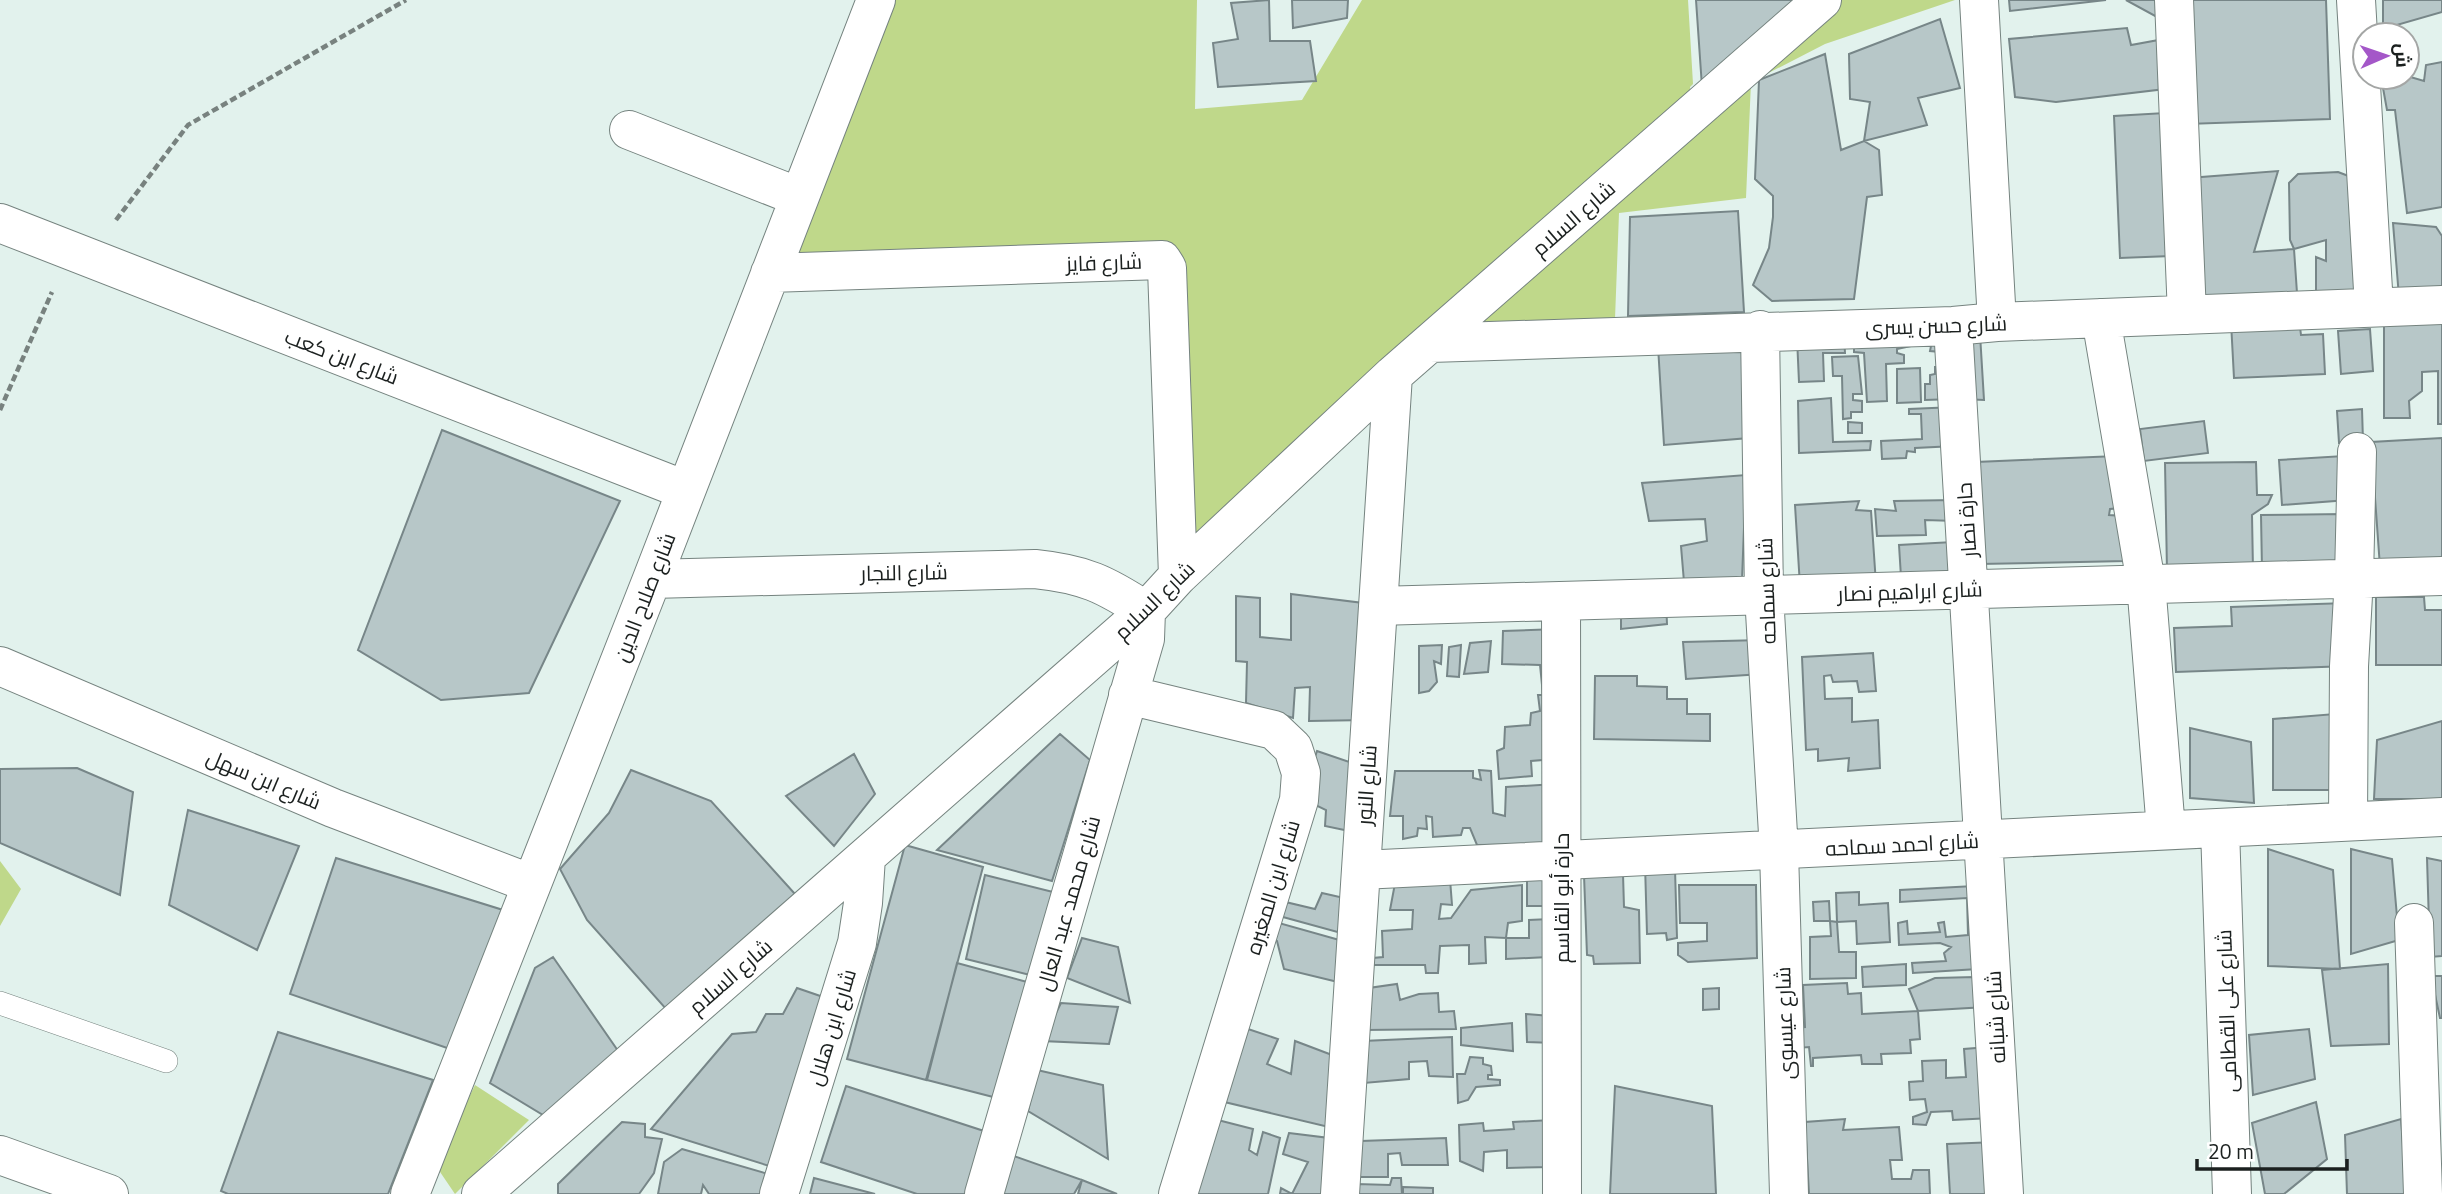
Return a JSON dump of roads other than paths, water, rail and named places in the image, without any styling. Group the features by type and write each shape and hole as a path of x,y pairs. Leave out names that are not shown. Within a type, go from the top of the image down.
{"street":[{"name":"شارع صلاح الدين","path":"410,1194 876,0"},
{"name":"شارع السلام","path":"481,1194 1146,611 1178,576 1393,375 1822,0"},
{"path":"1979,0 1997,322"},
{"path":"2174,0 2187,315"},
{"path":"2356,0 2374,307"},
{"path":"629,130 799,197"},
{"name":"شارع ابن كعب","path":"0,223 685,490"},
{"name":"شارع فايز","path":"770,273 1162,260 1167,268 1178,576"},
{"name":"شارع حسن يسرى","path":"1430,342 1953,326 1997,322 2442,305"},
{"path":"2101,318 2146,583 2166,830"},
{"name":"حارة نصار","path":"1953,326 1985,840"},
{"name":"شارع سماحه","path":"1760,330 1764,595 1779,851"},
{"name":"شارع النور","path":"1340,1194 1393,375"},
{"path":"2348,821 2349,666 2357,452"},
{"name":"شارع النجار","path":"652,579 1035,569 1068,572 1108,587 1146,611"},
{"name":"شارع ابراهيم نصار","path":"1378,606 2442,576"},
{"name":"حارة أبو القاسم","path":"1561,601 1562,1194"},
{"name":"شارع محمد عبد العال","path":"984,1194 1144,639 1146,611"},
{"name":"شارع ابن سهل","path":"0,666 333,808 532,884"},
{"name":"شارع ابن المغيره","path":"1128,695 1274,730 1293,748 1301,773 1299,800 1178,1194"},
{"name":"شارع احمد سماحه","path":"1361,870 2442,817"},
{"name":"شارع على القطامى","path":"2220,828 2232,1194"},
{"name":"شارع شبانه","path":"1985,840 2004,1194"},
{"name":"شارع عيسوى","path":"1779,851 1789,1194"},
{"name":"شارع ابن هلال","path":"779,1194 857,943 866,857"},
{"path":"2414,923 2423,1194"},
{"path":"0,1154 109,1194"}],"lane":[{"path":"0,1003 166,1061"}]}
